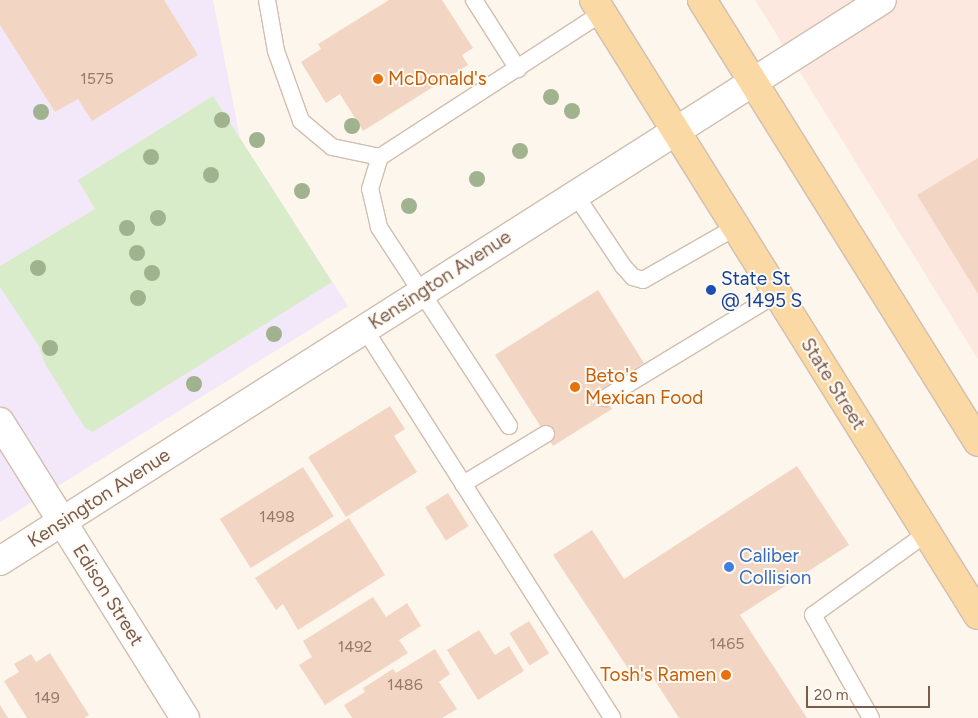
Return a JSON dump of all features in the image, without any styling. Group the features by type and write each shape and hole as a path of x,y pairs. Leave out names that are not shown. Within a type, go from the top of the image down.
{"main road":[{"path":"702,0 978,442"},
{"name":"State Street","path":"598,7 978,615"}],"street":[{"name":"Kensington Avenue","path":"0,561 882,0"},
{"name":"Edison Street","path":"0,422 185,718"}],"lane":[{"path":"268,0 276,51 300,121 332,148 380,158"},
{"path":"474,0 518,69"},
{"path":"509,426 379,227 370,189 380,158 518,69 598,7"},
{"path":"576,194 623,266 633,277 643,280 736,227"},
{"path":"605,398 777,294"},
{"path":"364,328 612,718"},
{"path":"463,484 546,434"},
{"path":"871,718 812,615 927,533"}],"shaded area":[{"path":"0,0 213,0 240,138 348,306 0,522"},
{"path":"755,0 978,0 978,359"}],"green space":[{"path":"213,96 332,282 93,432 85,428 45,364 39,346 0,287 0,266 95,209 78,180"}],"building":[{"path":"0,0 164,0 198,55 92,121 78,99 55,112 0,25"},
{"name":"McDonald's","path":"389,0 442,0 473,48 462,55 468,65 363,131 340,94 326,103 301,62 321,49 318,44"},
{"path":"978,158 978,294 917,195"},
{"path":"598,290 644,363 600,390 612,409 553,446 495,355"},
{"path":"390,406 405,429 394,436 417,472 346,517 308,457"},
{"name":"Caliber Collision","path":"797,466 849,545 740,615 807,718 679,718 650,673 637,682 553,555 592,530 624,579"},
{"path":"303,467 334,516 251,568 220,519"},
{"path":"448,493 469,526 446,540 425,507"},
{"path":"349,518 385,575 298,630 283,604 276,610 255,578"},
{"path":"373,597 386,617 407,603 421,626 399,640 408,653 325,705 299,665 312,657 303,641"},
{"path":"529,621 549,653 530,665 509,633"},
{"path":"479,630 495,655 509,646 524,671 478,700 447,650"},
{"path":"435,649 450,674 439,682 457,709 442,718 352,718 344,705 365,692 363,688 393,669 396,673"},
{"path":"50,653 89,715 84,718 27,718 4,681 19,672 14,664 31,654 36,662"},
{"path":"0,705 8,718 0,718"}],"place":[{"name":"McDonald's","path":"378,79"},
{"name":"State St @ 1495 S","path":"711,290"},
{"name":"Beto's Mexican Food","path":"575,387"},
{"name":"Caliber Collision","path":"729,567"},
{"name":"Tosh's Ramen","path":"726,675"}]}
